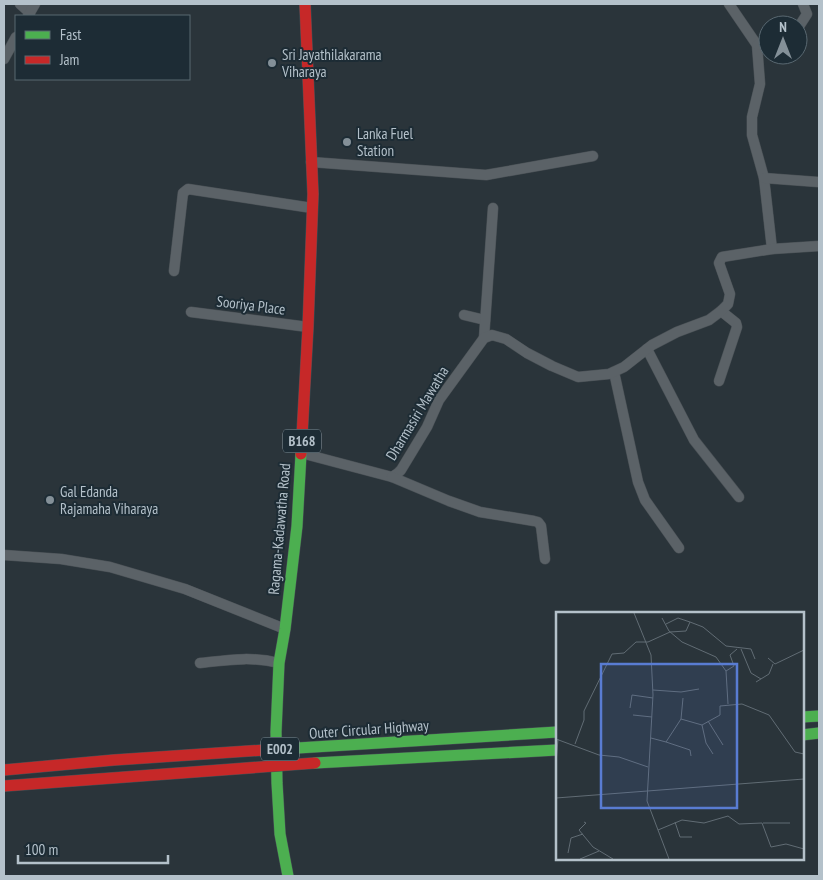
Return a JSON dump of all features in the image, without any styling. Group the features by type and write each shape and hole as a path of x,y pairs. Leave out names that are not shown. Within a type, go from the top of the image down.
{"main road":[{"name":"Ragama-Kadawatha Road","path":"288,876 280,834 276,732 279,663 285,629 297,526 308,327 312,208 305,4"},
{"path":"803,717 819,716"},
{"name":"Outer Circular Highway","path":"4,770 114,760 556,732"},
{"path":"803,734 819,734"},
{"name":"Outer Circular Highway","path":"4,786 350,760 556,750"}],"street":[{"path":"20,4 31,11"},
{"path":"729,4 757,45 760,84 752,117 752,135 764,178 772,249"},
{"path":"4,59 15,39"},
{"path":"311,162 486,175 593,156"},
{"path":"764,178 818,182"},
{"path":"174,271 183,193 188,189 312,208"},
{"path":"493,208 484,338 492,336 506,339 536,357 578,377 614,372 624,367 646,349 677,332 709,320 721,311 728,304 730,294 719,263 722,256 772,249 819,246"},
{"path":"719,381 737,327 736,323 721,311"},
{"name":"Sooriya Place","path":"191,312 308,327"},
{"path":"464,315 485,320"},
{"name":"Dharmasiri Mawatha","path":"301,452 392,477 398,474 427,427 439,400 484,338"},
{"path":"646,349 694,440 739,497"},
{"path":"614,372 638,482 645,500 679,548"},
{"path":"392,477 480,512 538,522 541,526 546,559"},
{"path":"4,555 61,559 110,567 185,589 285,629"},
{"path":"200,663 247,658 279,663"}],"traffic: fast":[{"path":"288,876 280,834 276,732 279,663 285,629 297,526 301,454"},
{"path":"803,717 819,716"},
{"path":"265,750 556,732"},
{"path":"803,735 819,733"},
{"path":"315,763 556,750"}],"traffic: jam":[{"path":"301,454 313,194 305,4"},
{"path":"4,770 114,760 265,750"},
{"path":"4,786 315,763"}],"place":[{"name":"Sri Jayathilakarama Viharaya","path":"272,63"},
{"name":"Lanka Fuel Station","path":"347,142"},
{"name":"Gal Edanda Rajamaha Viharaya","path":"50,500"}]}
